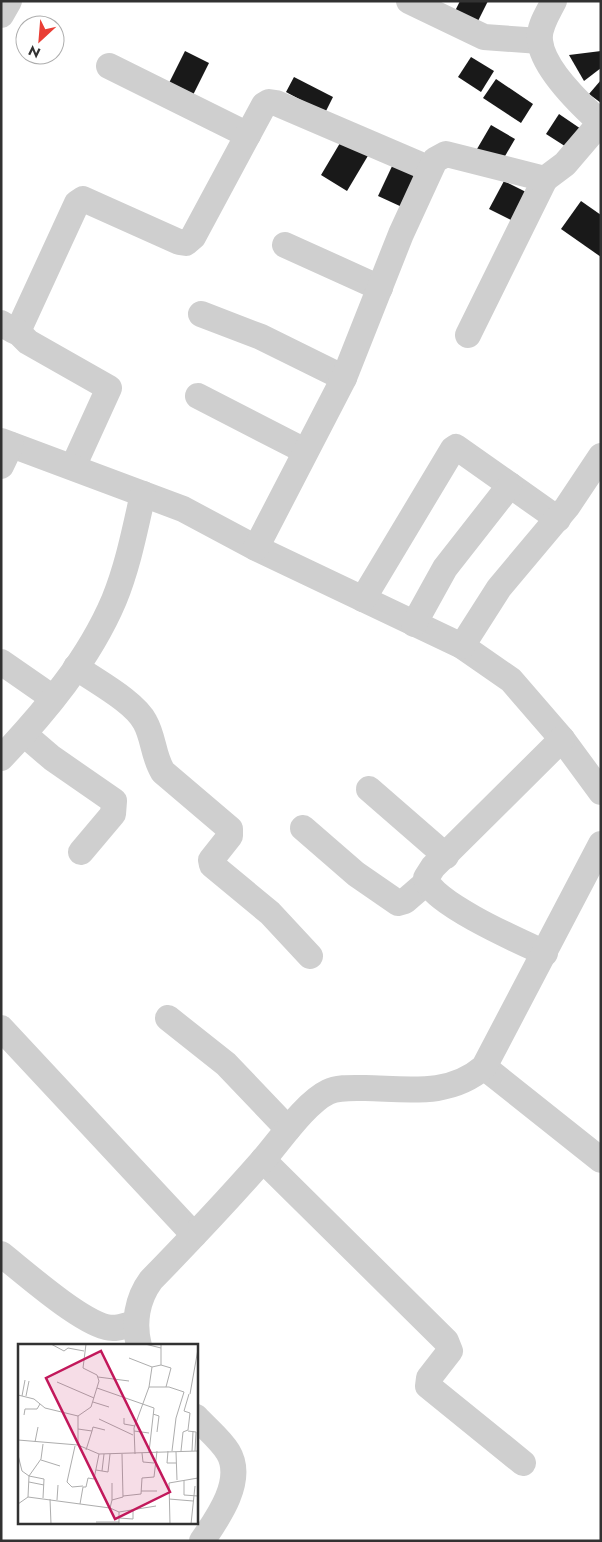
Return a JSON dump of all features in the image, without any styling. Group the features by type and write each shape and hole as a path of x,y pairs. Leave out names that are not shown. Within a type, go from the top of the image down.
{"street":[{"path":"1,15 9,1"},
{"path":"408,1 484,37 540,41"},
{"path":"256,548 344,378 430,168 438,157 446,154 545,179 550,177 564,164 600,123 552,70 540,41 543,23 554,1"},
{"path":"109,66 248,135"},
{"path":"72,468 110,388 28,342 9,327 80,201 83,200 179,242 186,242 193,237 264,105 269,102 430,168"},
{"path":"468,334 545,179"},
{"path":"285,245 380,288"},
{"path":"201,314 261,336 344,378"},
{"path":"198,396 305,451"},
{"path":"363,600 453,449 460,448 558,519"},
{"path":"5,450 72,468 183,508 256,548 462,646 511,680 562,739 601,792"},
{"path":"462,646 499,588 558,519 601,456"},
{"path":"414,624 446,568 510,485"},
{"path":"1,758 24,734 76,667 114,601 126,566 143,494"},
{"path":"1,662 53,698"},
{"path":"76,667 136,709 150,732 157,763 163,772 231,833 211,860 212,865 270,913 310,956"},
{"path":"24,734 52,758 114,802 113,814 81,852"},
{"path":"303,828 356,874 398,903 406,901 426,882 430,872 562,739"},
{"path":"370,789 446,856"},
{"path":"1,1254 53,1295 96,1323 107,1328 117,1328 138,1334 139,1304 144,1288 263,1160 288,1129 328,1092 352,1088 431,1089 454,1085 471,1078 484,1067 601,844"},
{"path":"426,882 433,891 458,909 545,953"},
{"path":"168,1018 226,1064 288,1129"},
{"path":"1,1028 194,1235"},
{"path":"484,1067 601,1160"},
{"path":"263,1160 446,1341 450,1351 428,1378 428,1386 523,1463"},
{"path":"198,1419 228,1452 234,1470 228,1495 202,1541"}],"building":[{"path":"460,1 488,1 476,25 454,13"},
{"path":"185,51 209,63 193,95 169,83"},
{"path":"601,51 601,68 584,81 569,55"},
{"path":"471,57 494,71 481,92 458,77"},
{"path":"294,77 333,97 325,113 286,92"},
{"path":"496,79 533,104 521,123 483,98"},
{"path":"601,80 601,103 589,94"},
{"path":"559,114 584,131 571,150 546,134"},
{"path":"491,125 515,139 501,163 477,149"},
{"path":"343,138 369,154 347,191 321,175"},
{"path":"394,162 418,173 402,207 378,196"},
{"path":"504,181 530,194 515,222 489,209"},
{"path":"581,201 601,215 601,257 561,229"}]}
